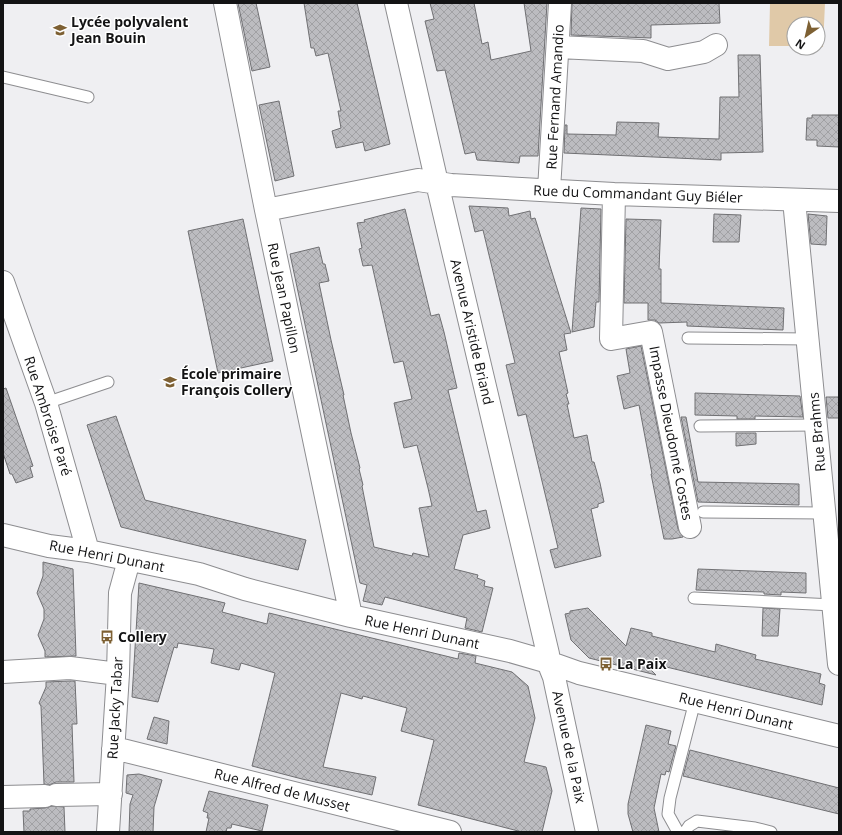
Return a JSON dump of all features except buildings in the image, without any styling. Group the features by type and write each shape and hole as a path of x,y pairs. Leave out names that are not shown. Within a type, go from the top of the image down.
{"street":[{"name":"Rue Jean Papillon","path":"225,3 266,210 351,616"},
{"name":"Avenue Aristide Briand","path":"396,3 548,654 548,662"},
{"name":"Rue Fernand Amandio","path":"549,190 560,3"},
{"path":"558,47 643,51 668,59 704,52 716,44"},
{"name":"Rue du Commandant Guy Biéler","path":"266,210 418,180 451,185 614,194 839,201"},
{"name":"Impasse Dieudonné Costes","path":"614,194 611,339 651,332 696,520"},
{"name":"Rue Brahms","path":"794,200 839,664"},
{"name":"Rue Ambroise Paré","path":"3,282 46,403 88,551"},
{"name":"Rue Henri Dunant","path":"3,535 49,546 88,551 199,574 245,589 351,616 510,651 579,673 839,736"},
{"name":"Rue Jacky Tabar","path":"108,832 118,674 120,593 129,560"},
{"name":"Avenue de la Paix","path":"548,662 555,682 587,832"},
{"path":"3,672 70,668 118,674"},
{"name":"Rue Alfred de Musset","path":"113,750 122,750 450,832"},
{"path":"3,797 111,794"}],"lane":[{"path":"3,77 88,97"},
{"path":"688,338 808,339"},
{"path":"46,403 108,382"},
{"path":"700,426 816,425"},
{"path":"696,520 824,513"},
{"path":"694,598 833,605"},
{"path":"678,832 668,814 670,798 695,701"},
{"path":"685,832 689,826 697,821 755,828 771,832"}],"shaded area":[{"path":"770,3 825,3 824,16 786,16 786,46 769,46"}],"place":[{"name":"Lycée polyvalent Jean Bouin","path":"60,30"},
{"name":"École primaire François Collery","path":"170,382"},
{"name":"Collery","path":"107,637"},
{"name":"La Paix","path":"606,664"}]}
